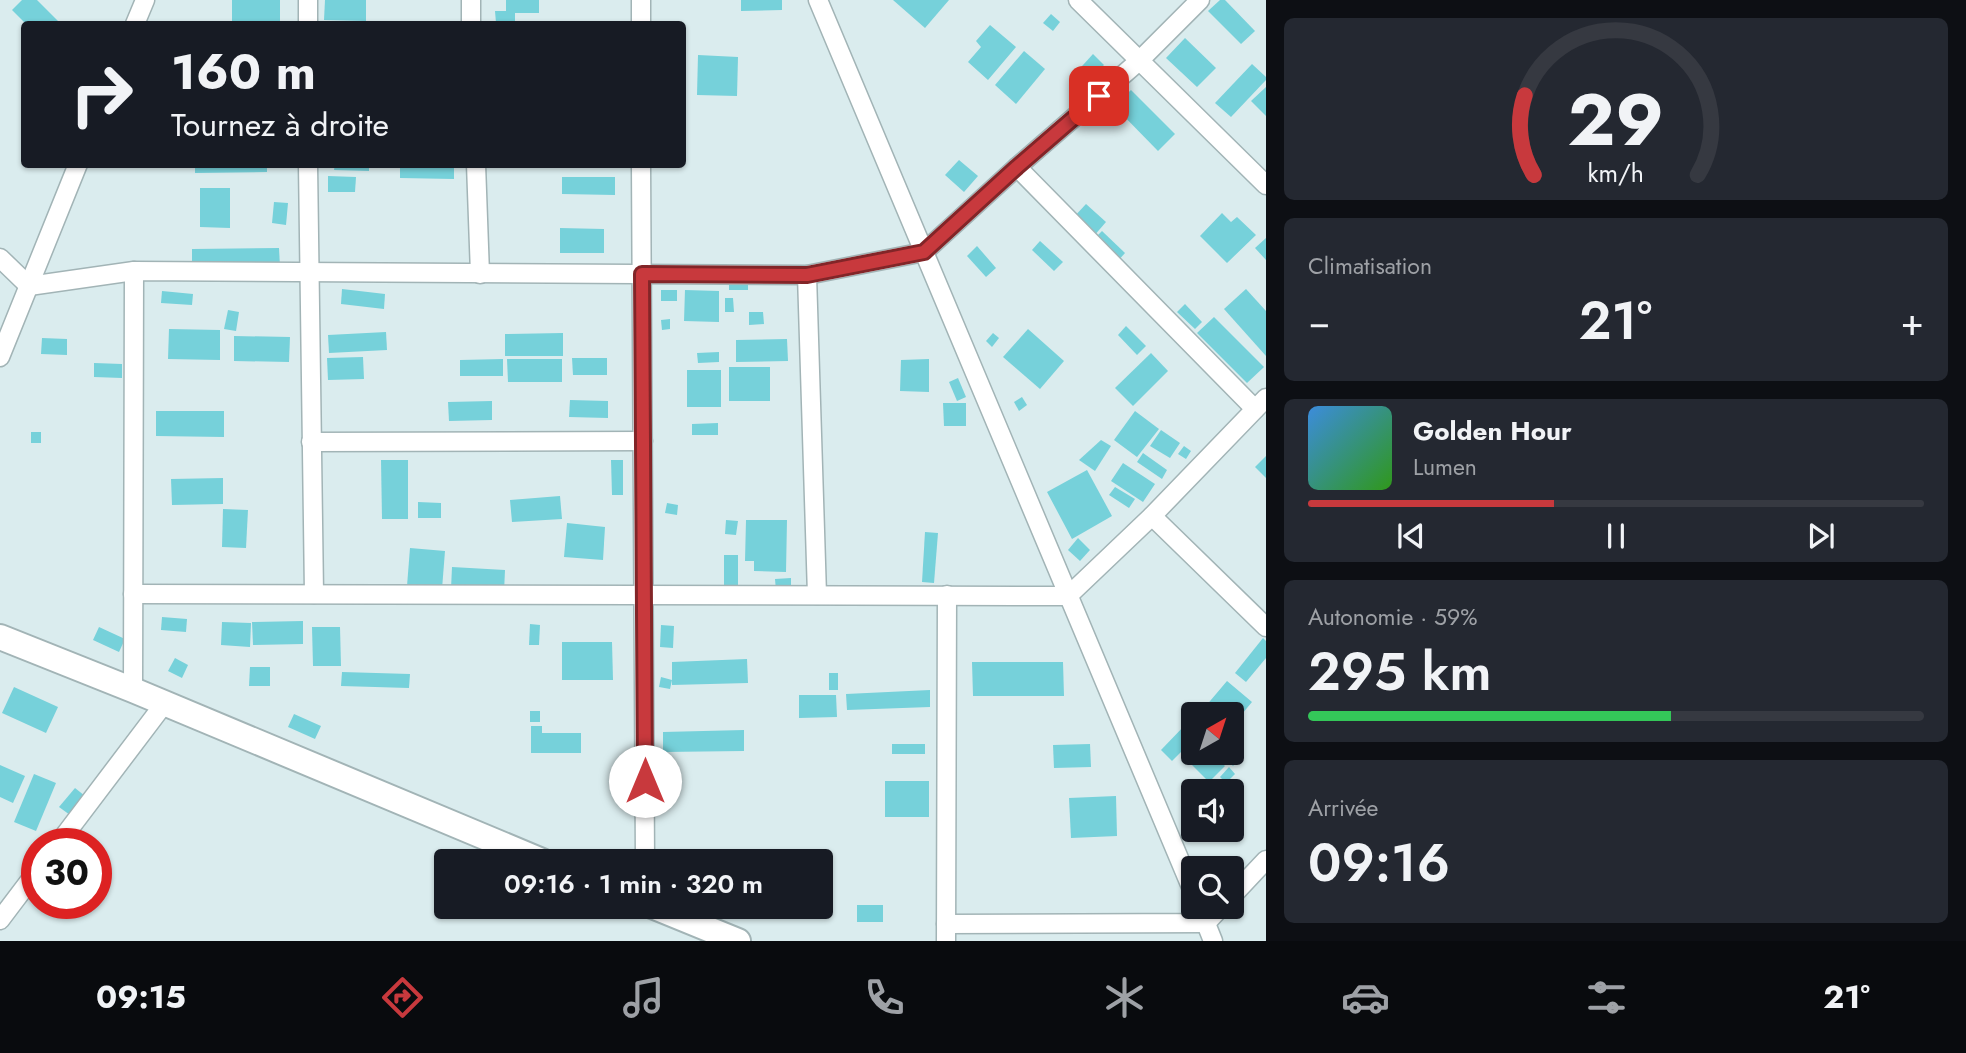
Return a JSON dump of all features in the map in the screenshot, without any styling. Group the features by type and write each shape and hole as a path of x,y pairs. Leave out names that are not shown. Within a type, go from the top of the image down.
{"street":[{"path":"136,21 145,0"},
{"path":"308,0 308,21"},
{"path":"471,0 471,21"},
{"path":"640,0 641,21"},
{"path":"818,0 1181,863"},
{"path":"1078,0 1266,185"},
{"path":"29,286 134,271 807,275 924,252 1139,61 1200,0"},
{"path":"133,594 1068,596 1152,516 1261,404 1017,167"},
{"path":"0,357 76,168"},
{"path":"308,168 314,594"},
{"path":"476,168 480,274"},
{"path":"641,168 645,849"},
{"path":"0,258 29,286"},
{"path":"133,690 134,271"},
{"path":"807,275 817,595"},
{"path":"311,442 643,441"},
{"path":"1152,516 1266,627"},
{"path":"947,595 946,932 1181,916"},
{"path":"0,637 513,849"},
{"path":"70,828 164,704"},
{"path":"1244,883 1266,860"},
{"path":"0,920 21,893"},
{"path":"684,919 737,941"},
{"path":"1204,919 1213,941"}],"building":[{"path":"22,0 37,0 58,21 23,21 12,10"},
{"path":"232,0 280,0 280,21 232,21"},
{"path":"325,0 366,0 366,21 324,20"},
{"path":"506,0 539,0 539,13 515,13 515,21 496,21 495,11 506,11"},
{"path":"741,0 782,0 782,10 741,11"},
{"path":"893,0 949,0 925,28"},
{"path":"1220,0 1225,0 1255,31 1241,44 1208,11"},
{"path":"1051,14 1060,22 1053,31 1043,23"},
{"path":"990,25 1016,47 988,80 968,62 981,47 976,41"},
{"path":"1185,38 1216,68 1197,87 1166,58"},
{"path":"1024,51 1045,69 1016,104 995,85"},
{"path":"1093,54 1104,65 1084,85 1073,76"},
{"path":"698,55 738,57 737,96 697,95"},
{"path":"1252,64 1266,80 1231,117 1215,103"},
{"path":"1266,87 1266,116 1251,101"},
{"path":"1131,90 1175,134 1158,151 1114,106"},
{"path":"959,160 978,176 964,192 945,175"},
{"path":"195,168 267,168 267,172 195,173"},
{"path":"334,168 369,168 369,171"},
{"path":"400,168 454,168 454,179 400,178"},
{"path":"328,176 356,177 355,192 328,192"},
{"path":"562,177 615,177 615,195 562,194"},
{"path":"200,188 230,188 230,228 200,227"},
{"path":"274,202 288,203 286,225 272,223"},
{"path":"1086,204 1106,222 1093,237 1073,218"},
{"path":"1222,213 1231,222 1237,217 1256,235 1227,263 1200,236"},
{"path":"560,228 604,229 604,253 560,253"},
{"path":"1102,231 1125,253 1117,262 1094,239"},
{"path":"1266,238 1266,260 1255,248"},
{"path":"1040,241 1063,262 1054,271 1032,250"},
{"path":"977,246 996,268 986,277 967,256"},
{"path":"279,248 280,267 192,269 192,249"},
{"path":"729,281 748,281 748,290 729,290"},
{"path":"342,289 385,294 384,309 341,304"},
{"path":"1246,289 1266,311 1266,356 1224,309"},
{"path":"661,290 677,290 677,301 661,301"},
{"path":"685,290 719,291 719,322 684,321"},
{"path":"162,291 193,294 192,305 161,303"},
{"path":"725,298 733,298 734,312 725,312"},
{"path":"1185,304 1202,322 1195,329 1177,312"},
{"path":"228,310 239,312 236,331 224,329"},
{"path":"749,312 763,312 764,324 749,325"},
{"path":"1214,317 1264,367 1247,383 1197,333"},
{"path":"670,319 670,329 662,330 661,320"},
{"path":"1126,326 1146,346 1137,355 1118,335"},
{"path":"169,329 220,330 220,360 168,359"},
{"path":"1028,329 1064,361 1040,389 1003,357"},
{"path":"386,332 387,350 329,353 328,335"},
{"path":"563,333 563,356 505,356 505,334"},
{"path":"993,333 999,338 992,347 986,341"},
{"path":"234,336 290,337 289,362 234,361"},
{"path":"42,338 67,339 67,355 41,354"},
{"path":"787,339 788,361 736,362 736,340"},
{"path":"719,352 719,362 698,363 697,353"},
{"path":"1151,353 1168,371 1133,406 1115,388"},
{"path":"363,357 364,379 328,380 327,358"},
{"path":"572,358 607,358 607,375 573,375"},
{"path":"503,359 503,376 460,376 460,360"},
{"path":"507,359 562,359 562,382 508,382"},
{"path":"929,359 929,392 900,391 901,360"},
{"path":"94,363 122,364 122,378 94,377"},
{"path":"729,367 770,367 770,401 729,401"},
{"path":"687,370 721,370 721,407 687,407"},
{"path":"958,378 966,397 957,401 949,382"},
{"path":"1022,397 1027,405 1019,411 1014,402"},
{"path":"570,400 608,401 608,418 569,417"},
{"path":"492,401 492,420 449,421 448,402"},
{"path":"943,403 966,403 966,426 944,426"},
{"path":"156,411 224,411 224,437 156,436"},
{"path":"1135,411 1159,429 1137,457 1114,440"},
{"path":"718,423 718,435 692,435 692,424"},
{"path":"1161,430 1180,443 1170,458 1150,446"},
{"path":"31,432 41,432 41,443 31,443"},
{"path":"1101,440 1111,446 1095,471 1079,460"},
{"path":"1184,446 1191,451 1186,459 1178,454"},
{"path":"1143,453 1167,470 1162,479 1137,462"},
{"path":"1266,456 1266,478 1255,467"},
{"path":"381,460 408,460 408,519 382,519"},
{"path":"611,460 623,460 623,495 612,495"},
{"path":"1123,463 1155,484 1143,502 1111,481"},
{"path":"1087,470 1112,516 1072,539 1047,492"},
{"path":"223,478 223,504 172,505 171,479"},
{"path":"1115,487 1135,499 1129,508 1109,495"},
{"path":"560,496 562,519 512,522 510,500"},
{"path":"418,502 441,503 441,518 418,518"},
{"path":"667,503 678,505 677,515 665,513"},
{"path":"223,509 248,510 246,548 222,547"},
{"path":"726,520 738,521 736,535 725,534"},
{"path":"746,520 787,520 786,572 754,571 754,561 745,561"},
{"path":"567,523 605,527 603,560 564,557"},
{"path":"925,532 938,533 934,583 922,582"},
{"path":"1078,538 1090,550 1080,561 1068,550"},
{"path":"410,548 445,551 442,589 407,586"},
{"path":"724,555 738,555 738,586 724,586"},
{"path":"452,567 505,570 504,592 451,589"},
{"path":"791,578 791,591 776,591 775,579"},
{"path":"162,617 187,619 186,632 161,630"},
{"path":"303,621 303,644 253,645 252,622"},
{"path":"222,622 251,623 250,647 221,645"},
{"path":"530,624 540,625 539,645 529,645"},
{"path":"661,625 674,626 673,648 660,647"},
{"path":"99,627 125,639 119,652 93,640"},
{"path":"312,627 340,627 341,666 313,666"},
{"path":"1263,638 1266,641 1266,658 1246,682 1235,673"},
{"path":"562,642 612,642 613,680 562,680"},
{"path":"175,658 188,665 182,678 168,671"},
{"path":"747,659 748,683 672,685 672,662"},
{"path":"972,662 1063,662 1064,696 973,696"},
{"path":"250,667 270,667 270,686 249,686"},
{"path":"342,672 410,674 409,688 341,686"},
{"path":"829,673 838,673 838,690 829,690"},
{"path":"661,677 672,680 670,689 659,687"},
{"path":"1227,681 1252,702 1244,712 1244,702 1209,702"},
{"path":"14,687 58,707 46,733 2,713"},
{"path":"930,690 930,707 847,710 846,694"},
{"path":"799,695 836,695 837,717 799,718"},
{"path":"530,711 540,711 540,722 530,722"},
{"path":"294,714 321,726 315,739 288,727"},
{"path":"531,726 542,726 542,733 581,733 581,753 531,753"},
{"path":"1181,729 1181,752 1172,761 1161,750"},
{"path":"744,730 744,751 663,752 663,732"},
{"path":"892,744 925,744 925,754 892,754"},
{"path":"1090,744 1091,767 1054,768 1053,745"},
{"path":"0,765 25,776 13,803 0,797"},
{"path":"1192,765 1225,766 1212,779 1206,779"},
{"path":"1229,767 1235,774 1230,779 1220,777"},
{"path":"34,774 56,783 37,828 29,828 14,822"},
{"path":"885,781 929,781 929,817 885,817"},
{"path":"75,788 85,796 70,815 59,807"},
{"path":"1116,796 1117,836 1071,838 1069,798"},
{"path":"857,905 883,905 883,922 857,922"}],"route":[{"path":"645,781 642,274 807,275 924,252 1099,96"}]}
